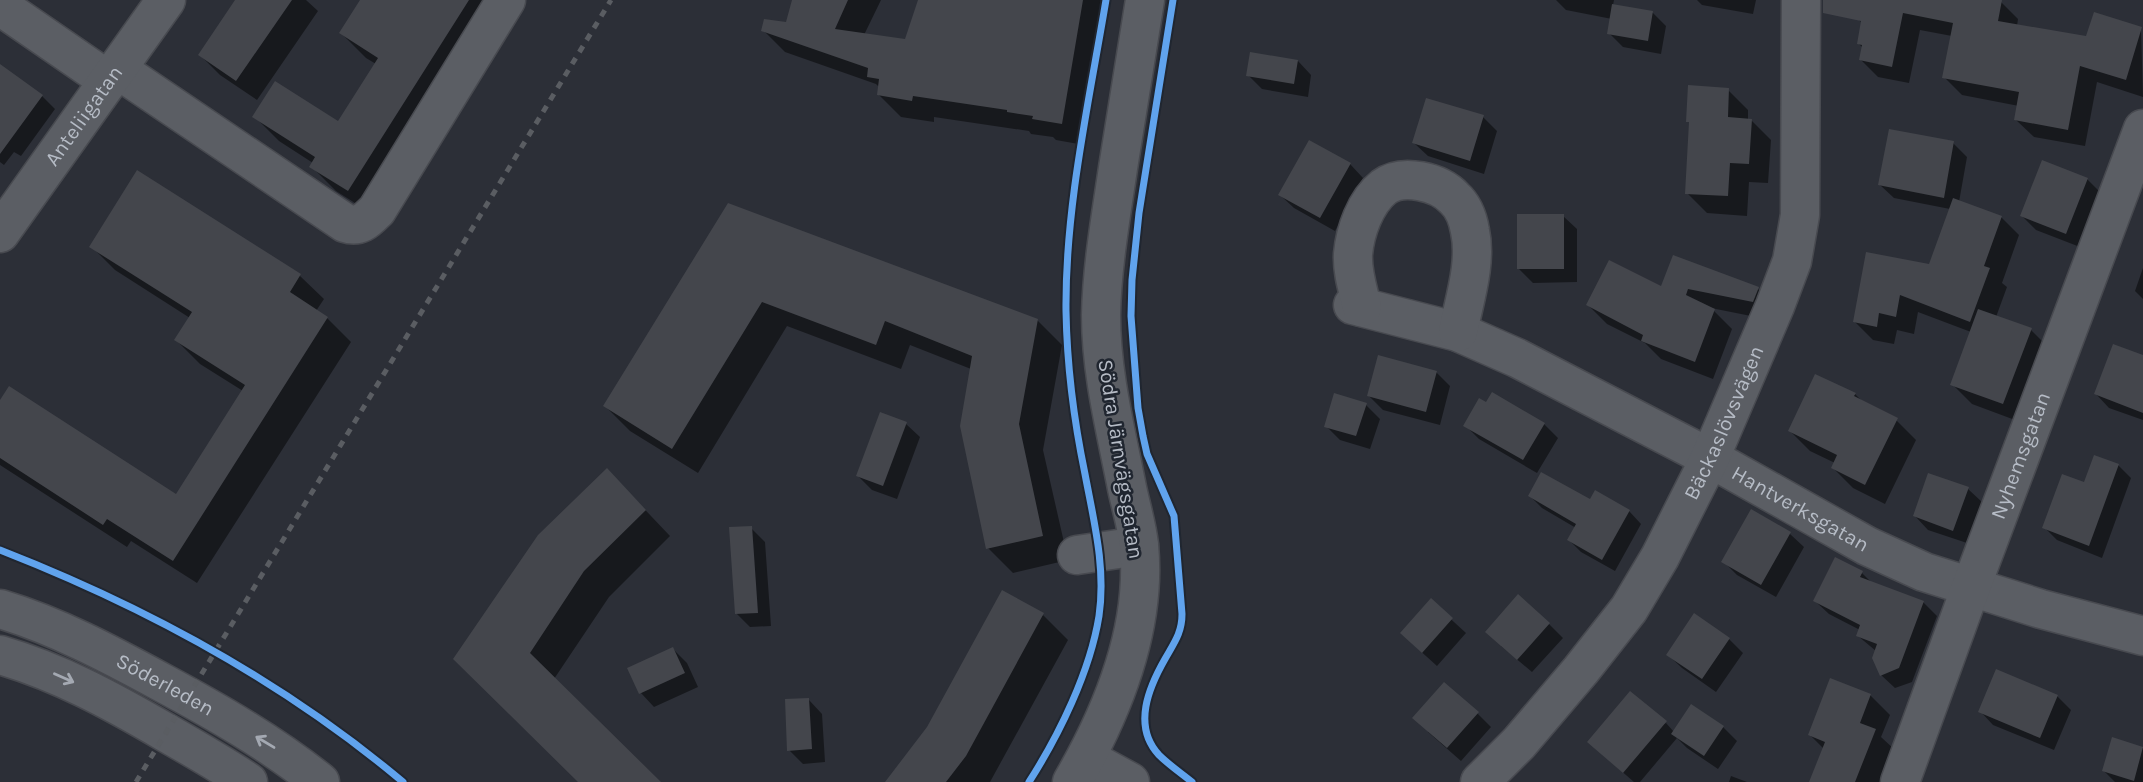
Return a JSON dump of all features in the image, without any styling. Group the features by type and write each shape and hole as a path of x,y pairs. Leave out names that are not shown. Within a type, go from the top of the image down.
{"street":[{"name":"Anteliigatan","path":"0,233 166,0"},
{"path":"0,6 345,223 355,226 365,223 377,210 506,0"},
{"name":"Södra Järnvägsgatan","path":"1079,770 1112,698 1128,653 1139,580 1139,546 1108,394 1101,315 1112,209 1144,0"},
{"name":"Bäckaslövsvägen","path":"1480,782 1519,743 1629,609 1660,557 1710,458 1775,306 1792,261 1800,215 1801,0"},
{"name":"Nyhemsgatan","path":"1900,782 2143,129"},
{"name":"Hantverksgatan","path":"1458,332 1471,260 1471,232 1464,211 1455,198 1433,185 1411,180 1396,181 1383,188 1364,215 1356,234 1353,256 1358,306 1458,332 1517,358 1710,458 1867,546 1924,572 2041,609 2143,635"},
{"path":"1077,555 1139,546"},
{"name":"Söderleden","path":"0,609 97,647 204,705 274,747 320,782"},
{"name":"Söderleden","path":"0,654 80,685 180,740 248,782"},
{"path":"1079,770 1130,782"}],"building":[{"path":"235,0 292,0 236,81 198,55"},
{"path":"360,0 469,0 348,191 309,167 315,157 252,117 275,81 338,121 378,58 339,33"},
{"path":"792,0 848,0 835,29 905,39 918,0 1083,0 1062,124 1032,119 1033,116 1007,110 913,96 912,101 877,95 879,79 867,77 868,68 761,31 764,19 786,22"},
{"path":"1823,0 2002,0 1998,21 2086,36 2094,12 2142,27 2126,80 2080,66 2068,130 2014,120 2019,92 1942,78 1953,23 1903,13 1892,67 1859,60 1862,45 1857,44 1861,21 1823,13"},
{"path":"1612,4 1653,11 1648,41 1607,34"},
{"path":"1250,52 1298,60 1294,84 1246,76"},
{"path":"0,64 43,95 0,154"},
{"path":"1688,85 1729,88 1728,117 1752,119 1749,164 1730,163 1728,196 1685,194"},
{"path":"1426,98 1484,115 1470,161 1412,143"},
{"path":"1889,129 1954,141 1944,198 1878,185"},
{"path":"1309,140 1351,163 1320,218 1278,195"},
{"path":"2042,160 2088,178 2066,234 2020,216"},
{"path":"137,170 301,274 290,292 328,317 173,561 107,519 103,525 0,458 0,400 9,386 176,494 245,385 174,340 192,312 89,247"},
{"path":"1953,198 2002,216 1984,266 1990,268 1970,322 1900,295 1896,317 1879,313 1877,327 1853,322 1866,252 1929,264"},
{"path":"728,203 1038,319 1019,424 1043,536 986,549 960,426 972,356 885,321 876,345 762,302 672,449 603,406"},
{"path":"1517,214 1564,214 1564,269 1517,269"},
{"path":"1673,255 1759,287 1753,302 1688,289 1686,295 1715,309 1695,362 1641,341 1643,335 1586,305 1609,260 1661,286"},
{"path":"1978,309 2032,328 2003,404 1950,385"},
{"path":"2113,344 2143,355 2143,413 2094,394"},
{"path":"1378,355 1437,371 1426,412 1367,396"},
{"path":"1815,374 1856,393 1854,396 1898,418 1865,485 1831,468 1837,455 1788,431"},
{"path":"1492,392 1545,423 1523,460 1463,426 1479,398 1486,402"},
{"path":"1334,393 1367,403 1356,436 1324,427"},
{"path":"880,412 907,422 883,486 856,476"},
{"path":"2094,455 2119,464 2089,546 2042,528 2062,474 2084,482"},
{"path":"607,468 646,510 584,571 530,653 661,782 578,782 453,659 538,535"},
{"path":"1541,472 1590,499 1595,490 1630,510 1602,560 1567,540 1576,524 1528,496"},
{"path":"1928,473 1969,487 1953,531 1913,516"},
{"path":"1751,509 1791,532 1761,585 1721,562"},
{"path":"752,526 758,613 735,614 729,527"},
{"path":"1835,557 1863,571 1860,577 1924,601 1899,668 1880,676 1872,658 1877,644 1856,636 1860,625 1813,601"},
{"path":"1002,590 1044,613 966,756 946,782 885,782 927,727"},
{"path":"1518,594 1550,623 1517,660 1485,632"},
{"path":"1431,598 1453,618 1422,653 1400,633"},
{"path":"1694,613 1730,638 1702,679 1666,655"},
{"path":"673,647 685,673 639,694 627,668"},
{"path":"1996,669 2058,695 2040,738 1978,712"},
{"path":"1830,678 1871,694 1860,723 1876,729 1855,782 1809,782 1825,742 1808,735"},
{"path":"1444,682 1479,712 1447,748 1412,718"},
{"path":"1630,691 1667,721 1623,773 1587,742"},
{"path":"809,698 812,749 787,751 785,699"},
{"path":"1691,704 1724,726 1704,756 1671,734"},
{"path":"2112,737 2143,747 2134,781 2102,771"}],"railway":[{"path":"136,782 611,0"}],"cycle path":[{"path":"1029,782 1062,724 1081,681 1095,637 1101,598 1098,545 1072,393 1066,311 1069,233 1074,194 1106,0"},
{"path":"1173,0 1139,213 1131,316 1138,408 1143,436 1147,454 1174,516 1182,614 1177,638 1149,694 1146,732 1159,755 1192,782"},
{"path":"0,550 108,596 211,650 310,711 403,782"}]}
